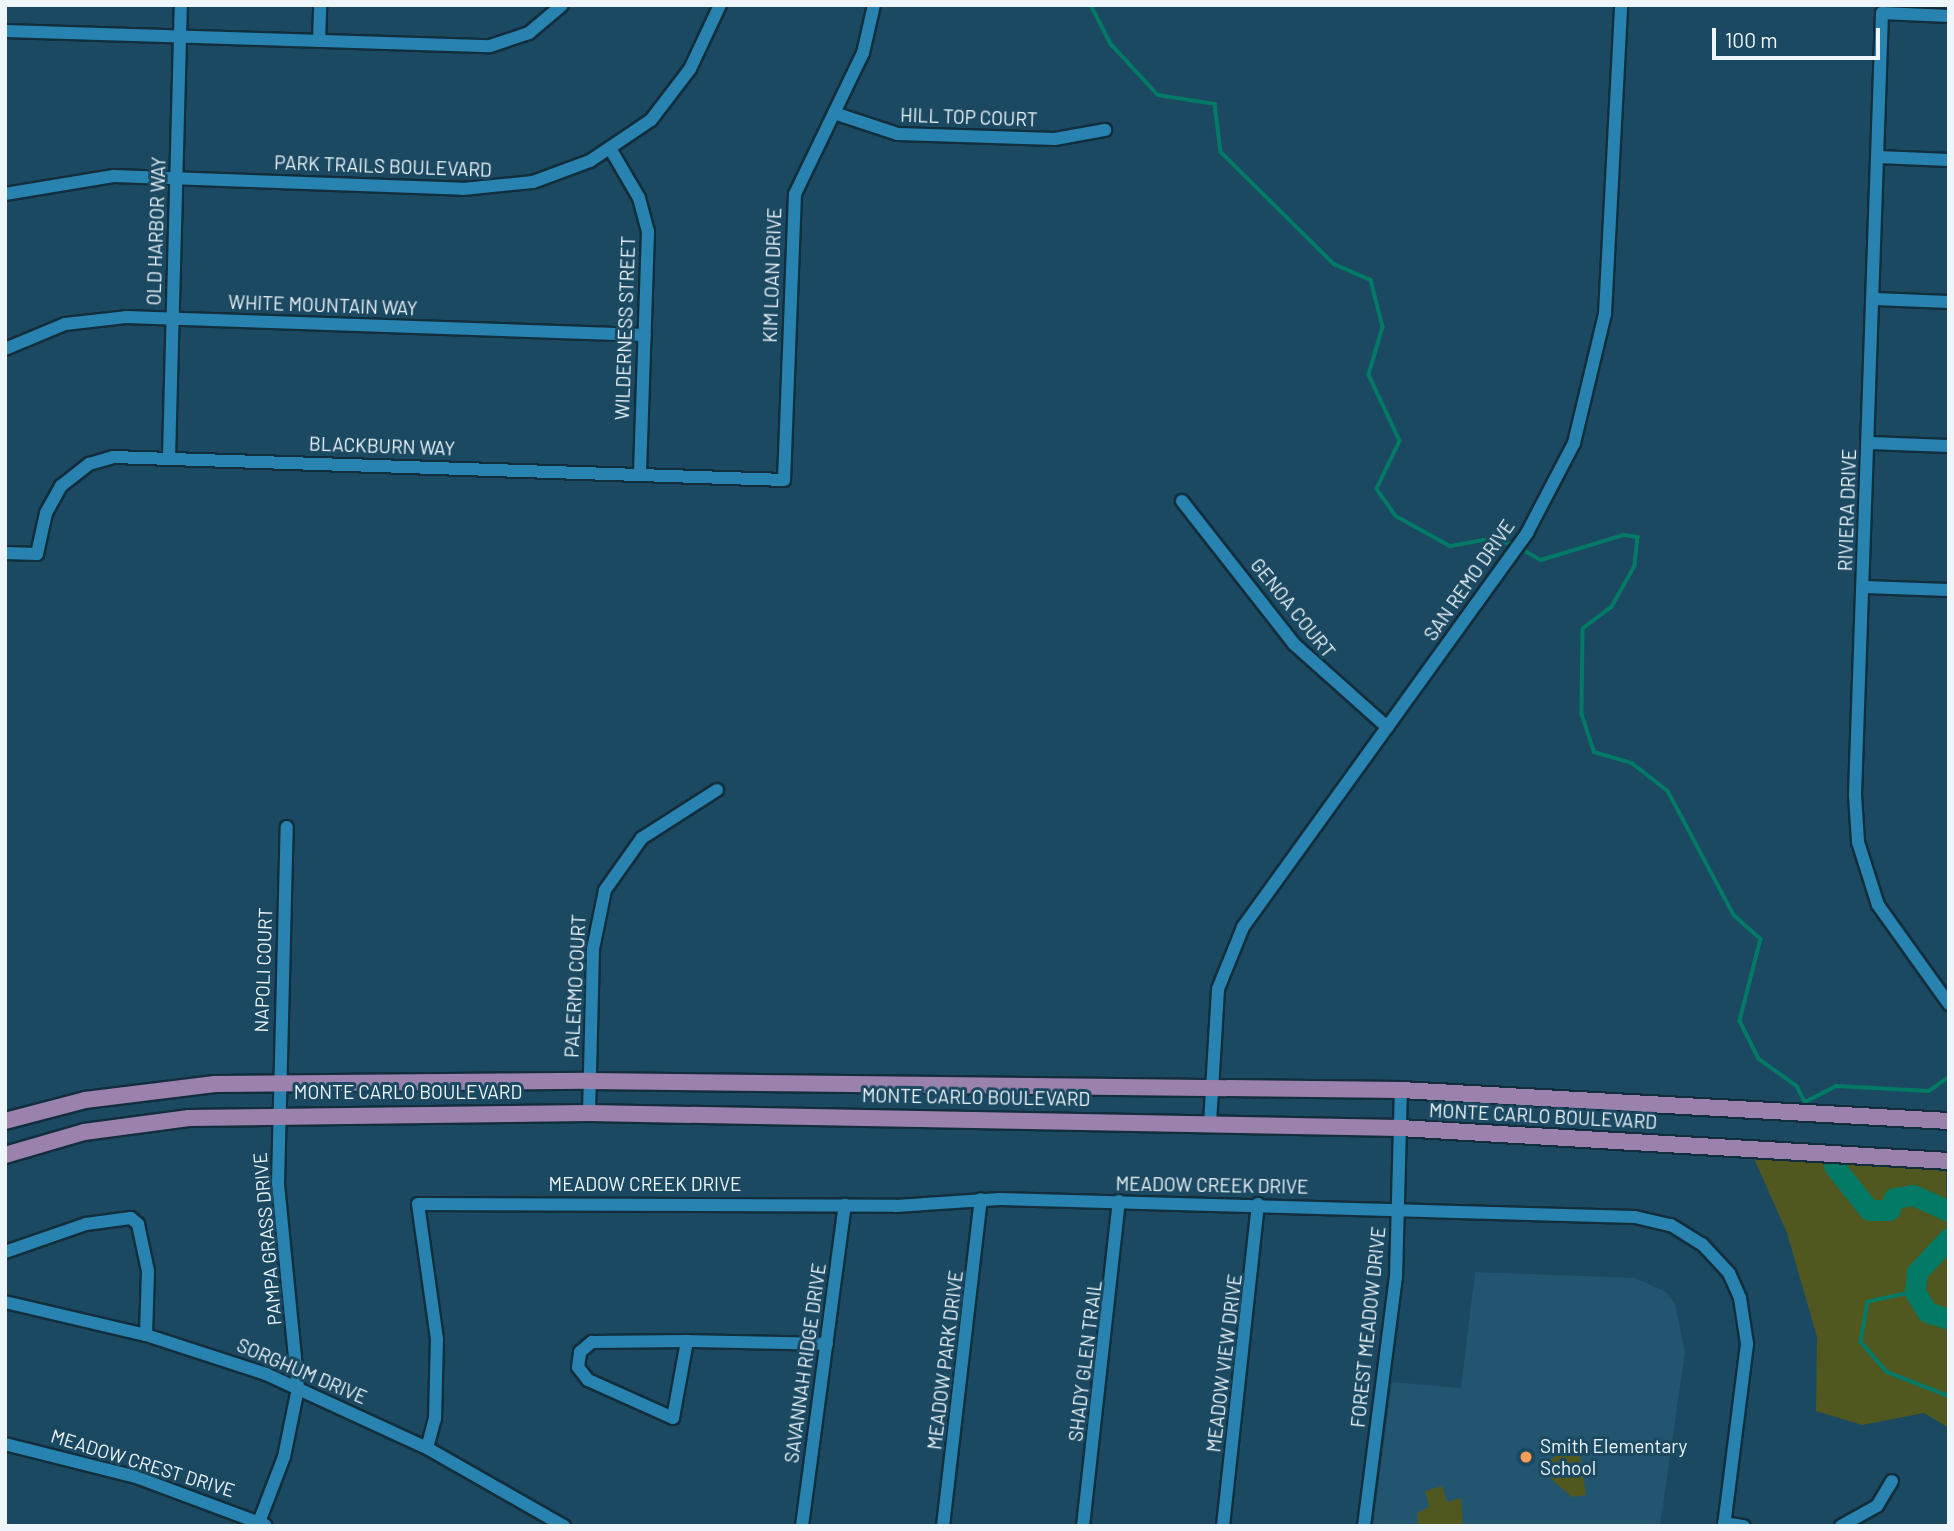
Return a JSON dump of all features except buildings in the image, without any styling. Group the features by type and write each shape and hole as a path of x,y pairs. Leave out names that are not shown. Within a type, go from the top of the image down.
{"main road":[{"name":"MONTE CARLO BOULEVARD","path":"5,1121 141,1091 278,1082 589,1081 1211,1093 1401,1090 1949,1121"},
{"name":"MONTE CARLO BOULEVARD","path":"5,1155 139,1123 278,1114 589,1113 1400,1128 1949,1161"}],"street":[{"name":"OLD HARBOR WAY","path":"169,457 181,5"},
{"path":"319,41 320,5"},
{"path":"5,31 490,46 528,33 562,5"},
{"name":"PARK TRAILS BOULEVARD","path":"5,194 89,177 496,189 553,177 611,150 671,95 720,5"},
{"name":"KIM LOAN DRIVE","path":"783,480 795,194 863,53 874,5"},
{"name":"SAN REMO DRIVE","path":"1210,1124 1218,989 1236,941 1527,533 1574,443 1599,352 1621,5"},
{"name":"RIVIERA DRIVE","path":"1949,16 1882,13 1863,587 1858,842 1886,920 1943,984 1949,1003"},
{"name":"HILL TOP COURT","path":"834,113 898,134 1055,139 1105,130"},
{"name":"WILDERNESS STREET","path":"611,150 639,198 648,231 640,474"},
{"path":"1878,157 1949,160"},
{"path":"1874,299 1949,302"},
{"name":"WHITE MOUNTAIN WAY","path":"5,349 81,321 173,318 645,335"},
{"path":"1869,443 1949,446"},
{"name":"BLACKBURN WAY","path":"5,553 37,554 50,503 79,470 113,457 783,480"},
{"name":"GENOA COURT","path":"1182,501 1294,644 1387,727"},
{"path":"1863,587 1949,590"},
{"name":"PALERMO COURT","path":"589,1113 593,950 605,890 642,838 717,790"},
{"name":"NAPOLI COURT","path":"278,1114 287,827"},
{"name":"FOREST MEADOW DRIVE","path":"1364,1526 1394,1293 1401,1090"},
{"name":"PAMPA GRASS DRIVE","path":"263,1524 284,1457 298,1388 278,1183 278,1114"},
{"name":"MEADOW CREEK DRIVE","path":"426,1448 435,1419 438,1339 418,1204 845,1205 981,1199 1635,1217 1671,1225 1710,1251 1737,1289 1746,1327 1724,1525"},
{"name":"MEADOW PARK DRIVE","path":"943,1526 981,1199"},
{"name":"SHADY GLEN TRAIL","path":"1083,1526 1119,1202"},
{"name":"SAVANNAH RIDGE DRIVE","path":"802,1526 845,1205"},
{"name":"MEADOW VIEW DRIVE","path":"1223,1526 1258,1205"},
{"path":"5,1252 86,1224 131,1218 138,1224 148,1271 146,1335"},
{"name":"SORGHUM DRIVE","path":"5,1302 146,1335 298,1388 426,1448 564,1526"},
{"path":"687,1341 673,1419 588,1380 578,1367 580,1352 593,1342 687,1341 827,1344"},
{"name":"MEADOW CREST DRIVE","path":"5,1444 136,1477 263,1524"},
{"path":"1841,1526 1877,1506 1892,1480"},
{"path":"1724,1525 1744,1526"}],"shaded area":[{"name":"Smith Elementary School","path":"1475,1272 1635,1278 1666,1292 1675,1304 1685,1352 1660,1526 1373,1526 1392,1382 1461,1388"}],"green space":[{"path":"1753,1156 1946,1171 1949,1428 1924,1413 1862,1425 1816,1411 1817,1337 1787,1233"},
{"path":"1556,1456 1580,1456 1586,1495 1572,1497 1554,1482 1543,1464"},
{"path":"1442,1486 1447,1502 1461,1498 1463,1526 1418,1526 1417,1513 1429,1507 1425,1491"}],"waterway":[{"path":"1091,5 1111,44 1158,95 1215,104 1221,152 1334,264 1371,280 1383,327 1369,375 1400,441 1377,489 1396,516 1450,546 1483,540 1514,544"},
{"path":"1520,548 1541,560 1624,535 1638,537 1635,566 1612,607 1583,629 1582,714 1594,752 1632,763 1668,791 1734,915 1761,939 1740,1021 1759,1059 1797,1086 1805,1102 1836,1086 1929,1091 1949,1077"},
{"path":"1834,1166 1869,1210 1889,1210 1894,1198 1913,1195 1949,1211"},
{"path":"1949,1238 1917,1272 1915,1292 1927,1312 1949,1319"},
{"path":"1915,1292 1868,1302 1861,1342 1887,1372 1949,1396"}],"place":[{"name":"Smith Elementary School","path":"1526,1457"}]}
